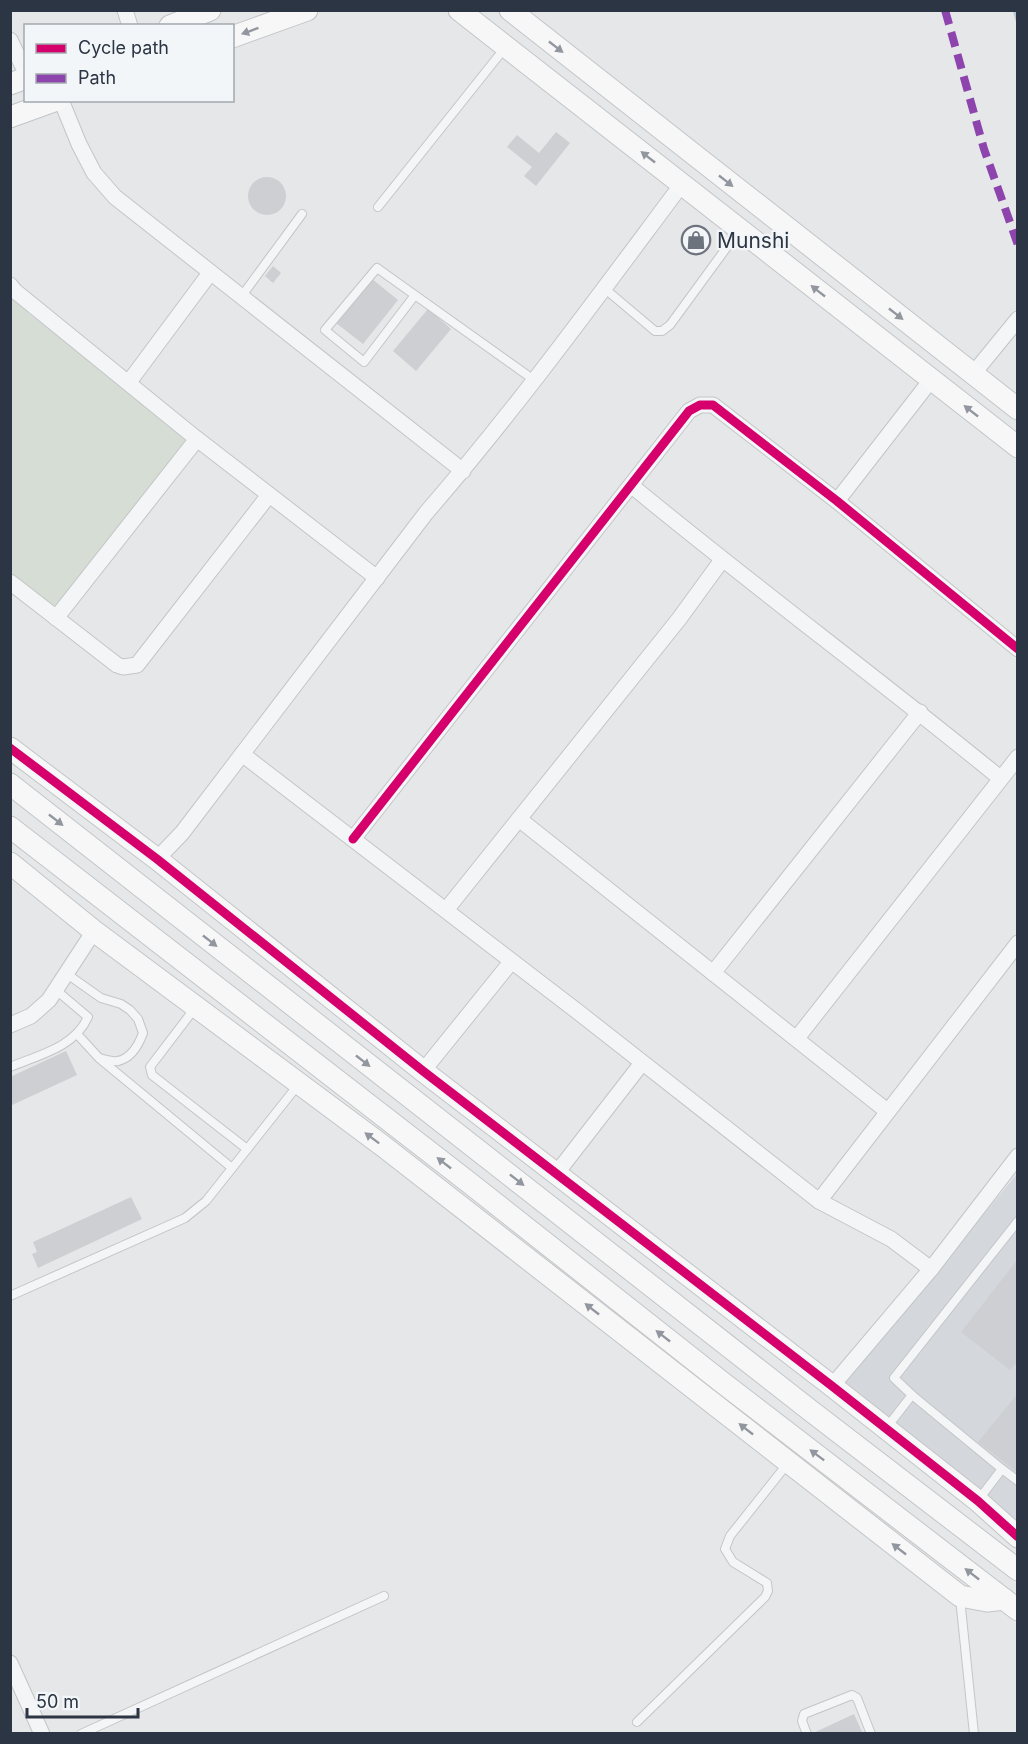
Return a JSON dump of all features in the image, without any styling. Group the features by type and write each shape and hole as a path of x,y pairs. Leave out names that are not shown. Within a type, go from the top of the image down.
{"street":[{"path":"175,24 210,10"},
{"path":"234,36 307,10"},
{"path":"459,10 1010,441 1017,416"},
{"path":"510,10 1017,409"},
{"path":"10,40 24,69"},
{"path":"10,117 53,102"},
{"path":"60,102 94,173 115,197 463,471"},
{"path":"157,859 182,833 426,513 463,471 534,380 682,184"},
{"path":"129,382 210,273"},
{"path":"10,285 197,439 376,578"},
{"path":"973,374 1017,319"},
{"path":"837,501 931,380"},
{"path":"353,839 693,407 712,405 837,501 1017,649"},
{"path":"56,618 197,439"},
{"path":"632,486 722,560 920,712 1000,778"},
{"path":"10,582 117,665 123,667 137,665 142,662 269,495"},
{"path":"446,910 679,619 722,560"},
{"path":"713,973 920,712"},
{"path":"10,748 157,859 423,1071 832,1386 978,1501 1017,1537"},
{"path":"242,753 819,1201 891,1239 931,1269"},
{"path":"797,1038 1017,757"},
{"path":"10,783 1017,1570"},
{"path":"519,819 887,1111"},
{"path":"10,827 467,1181 732,1390 1011,1604"},
{"path":"10,863 94,932 383,1146 960,1596 1011,1604"},
{"path":"10,1025 31,1016 49,1000 94,932"},
{"path":"819,1201 1017,943"},
{"path":"423,1071 511,962"},
{"path":"556,1174 642,1063"},
{"path":"832,1386 931,1269 1017,1156"},
{"path":"10,1663 42,1734"}],"lane":[{"path":"378,207 506,46"},
{"path":"241,297 302,214"},
{"path":"604,288 655,331 662,331 670,325 740,229"},
{"path":"415,295 364,362 325,330 377,268 415,295 534,380"},
{"path":"67,974 101,998 114,1001 130,1010 138,1019 143,1032 138,1045 131,1054 118,1061 99,1059"},
{"path":"10,1067 70,1041 85,1024 88,1017 56,990"},
{"path":"196,1007 150,1068 152,1075 248,1149"},
{"path":"76,1034 99,1059 232,1168"},
{"path":"10,1296 184,1218 206,1201 299,1083"},
{"path":"1017,1221 894,1378 1017,1481"},
{"path":"886,1429 912,1395"},
{"path":"638,1722 765,1597 768,1591 766,1583 734,1562 725,1550 730,1536 789,1462"},
{"path":"978,1501 1002,1469"},
{"path":"81,1734 384,1596"},
{"path":"960,1596 974,1734"},
{"path":"807,1734 802,1721 804,1714 852,1695 857,1698 871,1734"}],"shaded area":[{"path":"10,288 29,314 197,439 56,618 11,577"},
{"path":"1017,1174 1017,1519 1016,1521 842,1386"}],"building":[{"path":"556,132 570,143 536,186 524,176 532,167 507,147 517,135 539,153"},
{"path":"267,177 281,182 286,196 281,210 267,215 253,210 248,196 253,182"},
{"path":"273,266 281,273 273,283 265,276"},
{"path":"372,279 398,300 363,344 336,323"},
{"path":"428,309 451,329 416,371 393,351"},
{"path":"66,1051 77,1075 10,1106 10,1077"},
{"path":"131,1197 142,1219 38,1268 32,1254 37,1252 33,1242"},
{"path":"1018,1259 1018,1361 1010,1370 961,1332"},
{"path":"1018,1393 1018,1473 978,1442"},
{"path":"854,1714 863,1734 811,1734"}],"waterway":[{"path":"1015,10 1018,21"}],"marked path":[{"path":"945,10 984,149 1018,245"}],"cycle path":[{"path":"353,839 689,411 700,405 713,405 837,501 1018,649"},
{"path":"10,748 157,859 423,1071 832,1386 978,1501 1018,1537"}],"place":[{"name":"Munshi","path":"696,240"}]}
